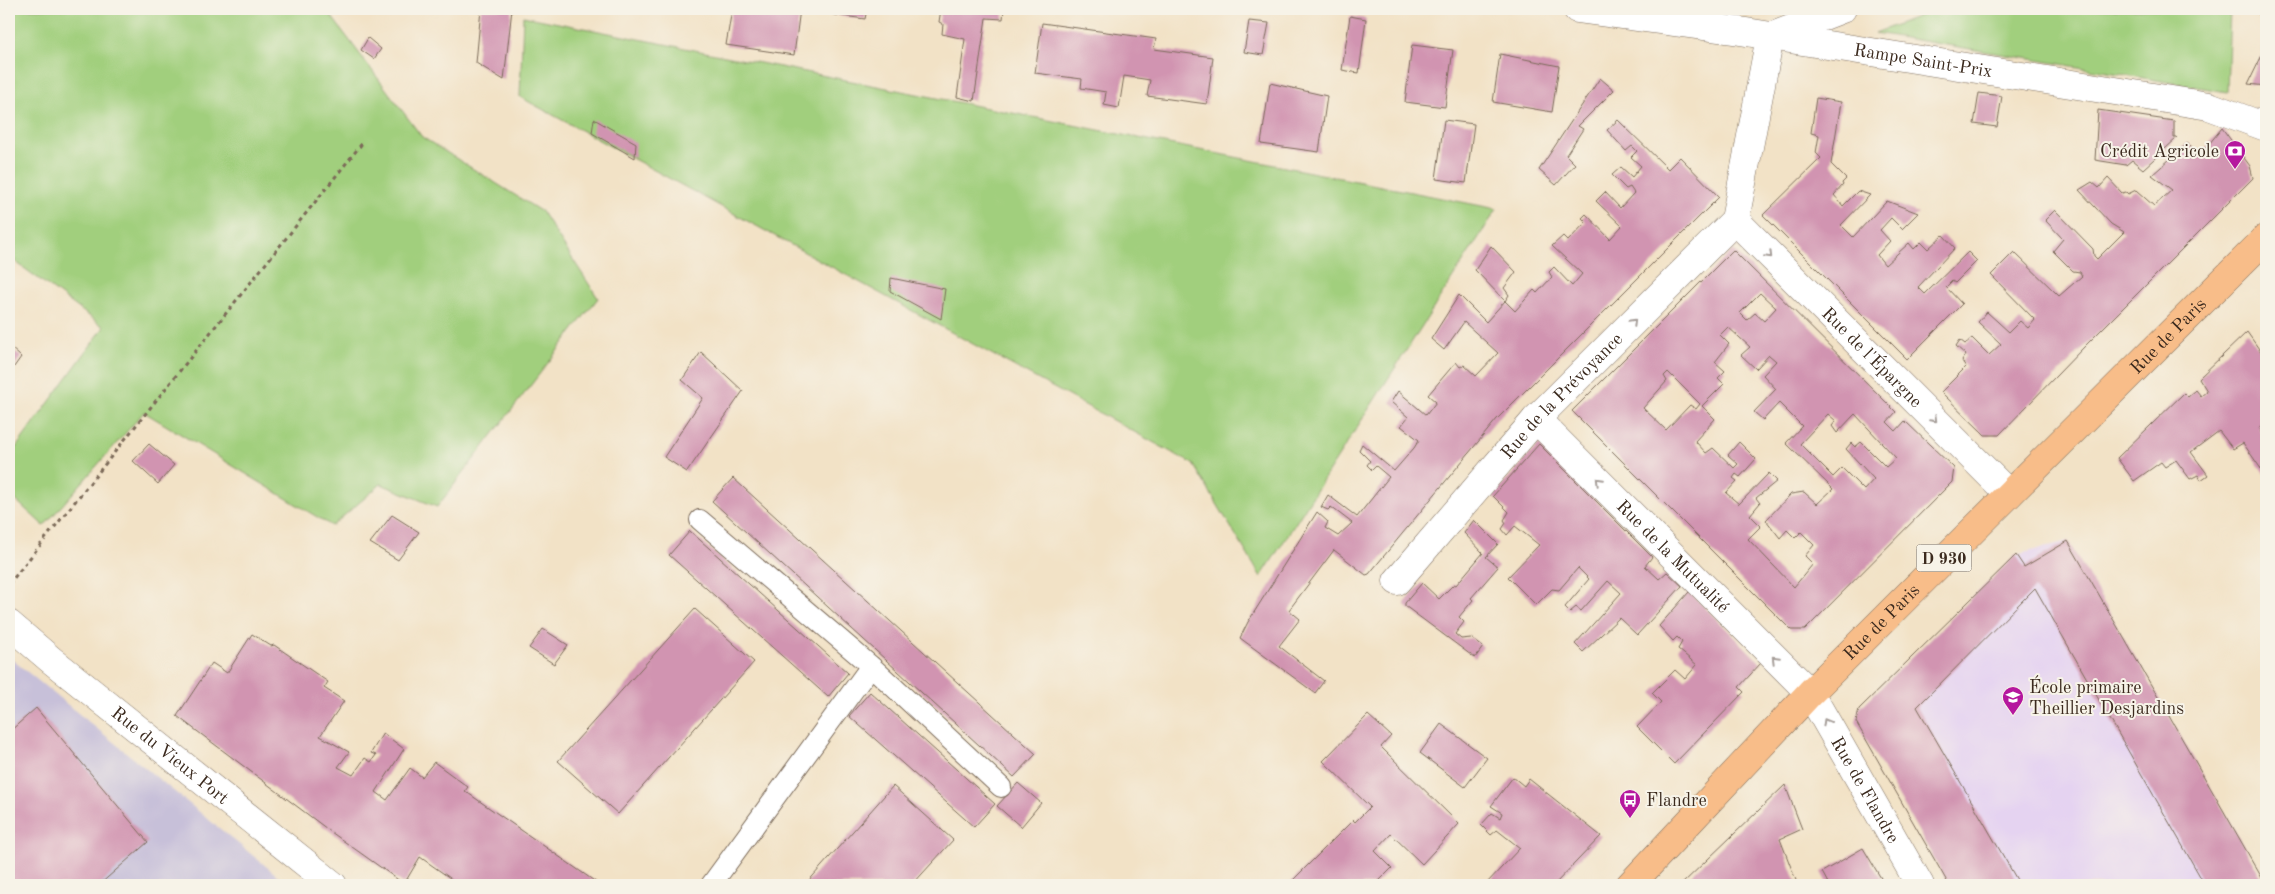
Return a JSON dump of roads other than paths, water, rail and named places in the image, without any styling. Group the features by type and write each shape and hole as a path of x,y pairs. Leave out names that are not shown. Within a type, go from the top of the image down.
{"main road":[{"name":"Rue de Paris","path":"1630,885 1810,693 2266,238"}],"street":[{"name":"Rampe Saint-Prix","path":"1577,9 1736,20 1770,37 2209,106 2266,127"},
{"path":"1735,220 1770,37 1842,9"},
{"name":"Rue de la Prévoyance","path":"1397,581 1536,419 1735,220"},
{"name":"Rue de l'Épargne","path":"1735,220 2009,494"},
{"name":"Rue de la Mutualité","path":"1536,419 1810,693"},
{"name":"Rue du Vieux Port","path":"9,624 333,885"},
{"name":"Rue de Flandre","path":"1810,693 1920,885"}],"lane":[{"path":"700,520 871,666 1001,787"},
{"path":"712,885 871,666"}],"place":[{"name":"Crédit Agricole","path":"2235,170"},
{"name":"École primaire Theillier Desjardins","path":"2013,716"},
{"name":"Flandre","path":"1630,819"}]}
